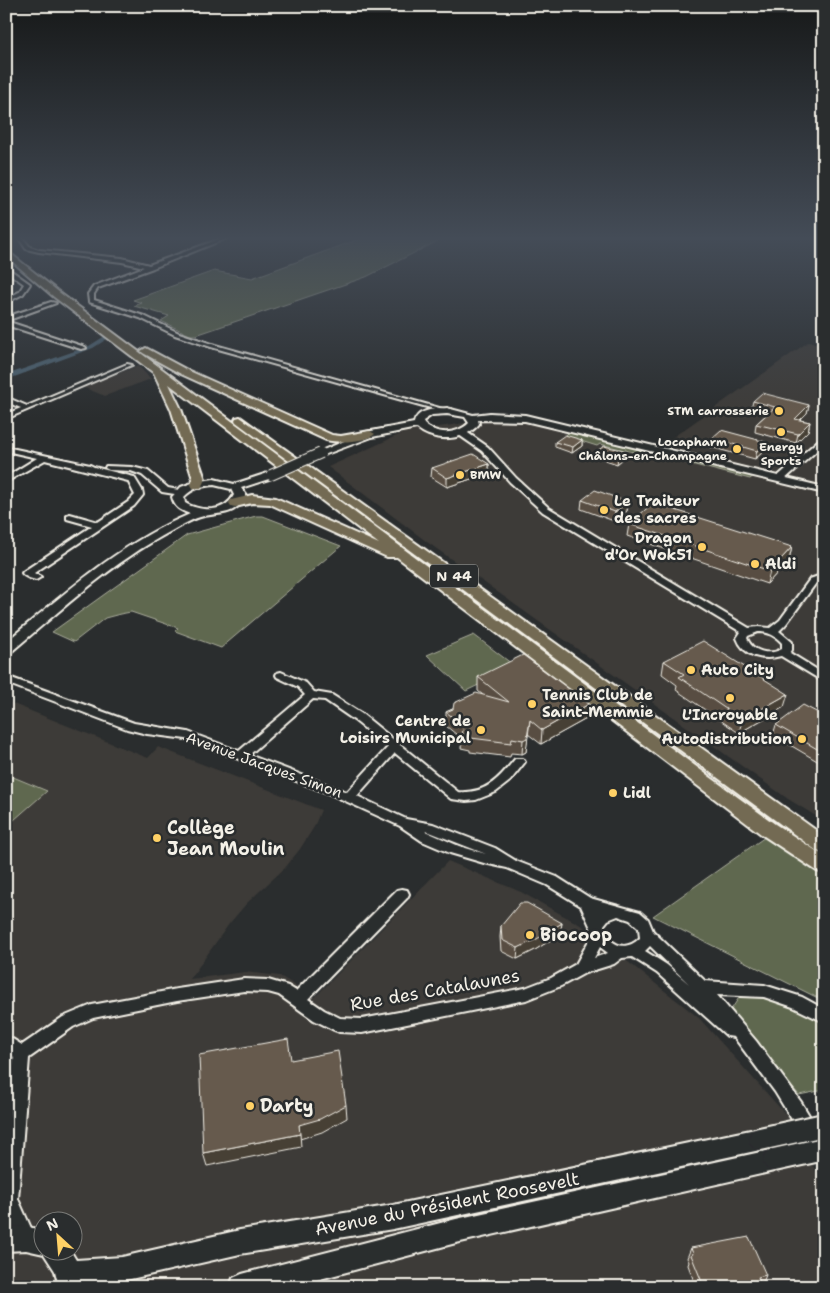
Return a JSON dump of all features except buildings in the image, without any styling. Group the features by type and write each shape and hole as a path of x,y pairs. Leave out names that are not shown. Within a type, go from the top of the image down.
{"main road":[{"name":"N 44","path":"60,297 732,802 824,866"},
{"name":"N 44","path":"72,297 824,846"},
{"path":"146,351 184,372 332,443"},
{"path":"157,369 176,409 199,479 197,485"},
{"path":"418,424 420,418 431,409 462,413 472,418 490,416 524,418 824,490"},
{"path":"418,424 422,428 435,433 462,432 474,424 472,418"},
{"path":"204,512 184,509 177,501 181,492 197,485 214,482 235,488 322,453 332,443 341,438 418,424"},
{"path":"235,488 240,495 235,503"},
{"path":"6,649 76,589 178,521 252,499 272,501 381,548 429,574"},
{"path":"178,521 184,509"},
{"name":"Avenue du Président Roosevelt","path":"70,1280 122,1270 240,1242 392,1217 515,1192 760,1139 814,1124"},
{"name":"Avenue du Président Roosevelt","path":"242,1287 456,1231 824,1149"},
{"path":"62,1260 70,1280"}],"street":[{"path":"91,297 92,301 213,346 431,409"},
{"path":"6,321 53,302"},
{"path":"6,321 83,348"},
{"path":"6,416 129,365"},
{"path":"6,399 26,408"},
{"path":"462,432 485,449 513,480 546,510 748,632"},
{"path":"780,479 824,440"},
{"path":"6,449 125,477 130,479 138,490 139,495 135,500 27,573 36,578"},
{"path":"6,480 44,458"},
{"path":"83,467 132,469 145,473 165,490 181,492"},
{"path":"70,517 98,525"},
{"path":"772,631 783,622 813,581 824,577"},
{"path":"783,654 788,646 787,642 772,631 759,629 748,632 742,638 745,646 750,650 770,656 783,654 824,679"},
{"path":"281,675 302,686 311,695 328,697 358,717 446,791 455,796 467,798 489,792 499,785 518,762"},
{"name":"Avenue Jacques Simon","path":"6,679 131,726 188,736 349,797 404,823 422,836 485,859 511,864 552,881 586,902 616,911"},
{"path":"240,756 311,695"},
{"path":"349,797 394,747"},
{"path":"297,1000 402,894"},
{"path":"586,902 598,931 607,946 626,951 662,969 714,1016 747,1042"},
{"path":"582,968 602,917 616,911 634,915 646,926 648,934 700,986 814,1124 824,1156"},
{"path":"626,951 644,945 648,934"},
{"name":"Rue des Catalaunes","path":"22,1054 68,1022 92,1012 177,995 244,985 268,986 283,990 319,1015 339,1025 362,1026 511,998 556,982 582,968 609,960 626,951"},
{"path":"700,986 764,991 797,1002 824,1016"},
{"path":"6,1042 22,1054 8,1202 25,1240"}],"shaded area":[{"path":"808,342 824,345 824,821 788,799 427,542 328,467 405,432 519,413 659,447"},
{"path":"138,366 151,379 105,396 82,387"},
{"path":"6,701 148,758 158,747 321,810 314,827 300,849 285,868 247,903 229,924 190,979 245,972 280,976 315,997 448,861 521,892 584,927 699,1018 789,1118 824,1188 824,1287 6,1287"}],"green space":[{"path":"140,297 306,297 196,335 190,335 161,321 169,316 134,306 142,303 133,300"},
{"path":"570,431 646,451 642,454 600,444 597,446 565,436"},
{"path":"687,459 755,475 750,479 683,462"},
{"path":"256,516 263,516 341,546 221,648 175,631 178,628 131,612 105,618 74,642 52,632 187,535"},
{"path":"474,635 516,667 466,691 427,655"},
{"path":"6,774 47,791 6,827"},
{"path":"765,837 824,876 824,1001 653,916"},
{"path":"759,992 824,1022 824,1090 799,1095 729,1013 740,996"}],"waterway":[{"path":"6,378 91,347 105,338"}],"place":[{"name":"STM carrosserie","path":"779,411"},
{"name":"Energy Sports","path":"781,432"},
{"name":"Locapharm Châlons-en-Champagne","path":"737,449"},
{"name":"BMW","path":"460,475"},
{"name":"Le Traiteur des sacres","path":"604,510"},
{"name":"Dragon d'Or Wok51","path":"702,547"},
{"name":"Aldi","path":"755,564"},
{"name":"Auto City","path":"691,670"},
{"name":"L'Incroyable","path":"730,698"},
{"name":"Tennis Club de Saint-Memmie","path":"532,704"},
{"name":"Centre de Loisirs Municipal","path":"481,730"},
{"name":"Autodistribution","path":"802,739"},
{"name":"Lidl","path":"613,793"},
{"name":"Collège Jean Moulin","path":"157,838"},
{"name":"Biocoop","path":"530,935"},
{"name":"Darty","path":"250,1106"}]}
